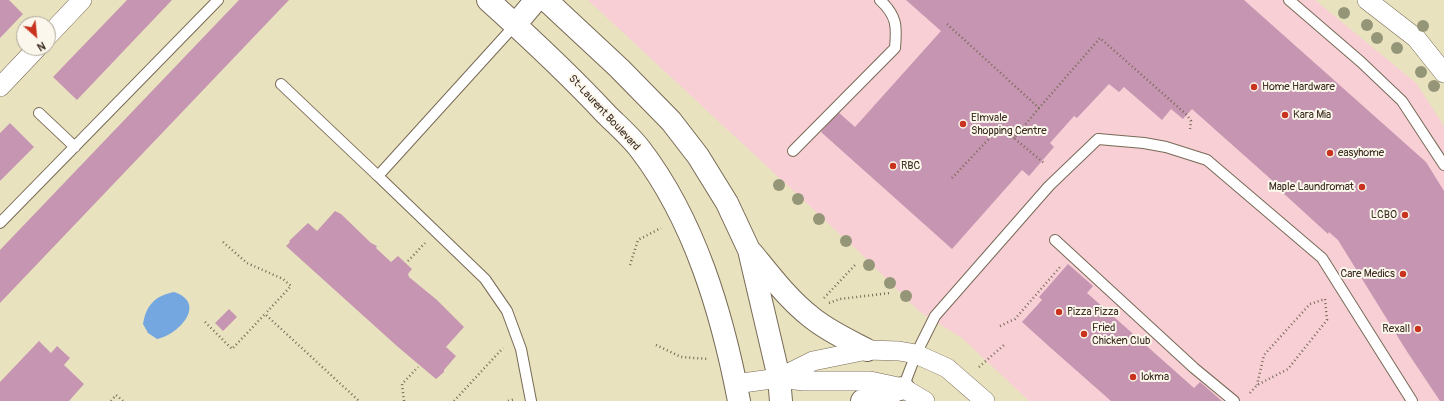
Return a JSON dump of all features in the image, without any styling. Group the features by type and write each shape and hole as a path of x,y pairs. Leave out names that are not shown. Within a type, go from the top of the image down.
{"street":[{"path":"56,28 82,0"},
{"name":"St-Laurent Boulevard","path":"488,0 573,78 639,149 667,192 688,233 706,275 721,321 737,392 779,378 813,361 867,350 899,351 916,354 946,368 984,401"},
{"path":"515,25 536,0"},
{"path":"546,0 619,68 671,121 698,156 727,203 748,250 779,378 781,401"},
{"path":"1367,0 1416,38 1444,73"},
{"path":"0,87 29,56"},
{"path":"748,250 785,292 810,317 838,335 867,350"},
{"name":"St-Laurent Boulevard","path":"779,378 870,381 903,388 925,401"},
{"path":"862,401 903,388"}],"lane":[{"path":"0,223 218,0"},
{"path":"794,151 895,48 897,28 891,10 880,0"},
{"path":"1289,0 1361,62 1402,101 1444,165"},
{"path":"378,176 515,25"},
{"path":"281,84 486,279 507,311 522,349 531,401"},
{"path":"39,112 75,147"},
{"path":"903,388 916,354 935,316 1049,186 1098,139 1144,143 1166,147 1207,160 1322,258 1412,401"},
{"path":"1055,240 1194,368 1234,401"}],"path":[{"path":"948,24 1039,108"},
{"path":"1014,138 1100,38 1187,115 1191,121 1190,129"},
{"path":"952,178 1001,126 1045,164"},
{"path":"630,265 638,240 667,225"},
{"path":"408,261 436,231"},
{"path":"205,322 232,349 291,286 283,279 247,263 223,242"},
{"path":"856,264 821,304 840,299 890,293"},
{"path":"1000,326 1015,319 1061,265 1066,271"},
{"path":"1250,393 1257,385 1288,369 1326,320 1325,299 1310,304 1264,355 1257,385"},
{"path":"264,314 359,401"},
{"path":"454,401 516,334"},
{"path":"979,367 1004,344"},
{"path":"656,345 681,357 709,360"},
{"path":"404,401 402,384 418,367"},
{"path":"111,401 116,395 123,401"}],"shaded area":[{"path":"588,0 1315,0 1416,83 1444,126 1444,401 1029,401 962,338 920,312 859,252"}],"water":[{"path":"174,292 184,297 188,303 189,310 181,325 166,336 157,339 148,333 143,324 144,317 152,302 162,296"}],"building":[{"path":"0,0 9,0 23,14 21,16 16,16 16,21 0,38"},
{"path":"127,0 172,0 77,100 53,77"},
{"path":"239,0 289,0 0,303 0,250"},
{"path":"906,0 1244,0 1426,162 1444,191 1444,401 1440,401 1406,350 1338,240 1329,232 1328,234 1281,191 1283,190 1192,109 1183,119 1171,109 1162,120 1124,87 1119,92 1109,84 1077,118 1074,116 1050,143 1054,147 1029,176 1022,170 952,249 821,132 838,112 855,127 941,31"},
{"path":"10,123 34,147 0,181 0,133"},
{"path":"335,211 341,214 371,243 377,246 376,248 391,262 398,256 412,269 408,274 409,277 437,300 464,327 446,347 456,356 444,372 436,379 398,347 286,246 290,242 289,241 308,223 317,231"},
{"path":"1068,264 1093,286 1087,293 1194,388 1200,382 1222,401 1111,401 1052,349 1022,322 1042,300 1039,297"},
{"path":"229,309 237,317 223,331 215,323"},
{"path":"39,341 51,353 57,346 70,358 64,365 84,384 69,401 0,401 0,382"}],"place":[{"name":"Home Hardware","path":"1254,87"},
{"name":"Kara Mia","path":"1285,115"},
{"name":"Elmvale Shopping Centre","path":"963,124"},
{"name":"easyhome","path":"1330,153"},
{"name":"RBC","path":"893,166"},
{"name":"Maple Laundromat","path":"1362,187"},
{"name":"LCBO","path":"1405,215"},
{"name":"Care Medics","path":"1403,274"},
{"name":"Pizza Pizza","path":"1059,312"},
{"name":"Rexall","path":"1418,329"},
{"name":"Fried Chicken Club","path":"1084,334"},
{"name":"lokma","path":"1133,377"}]}
